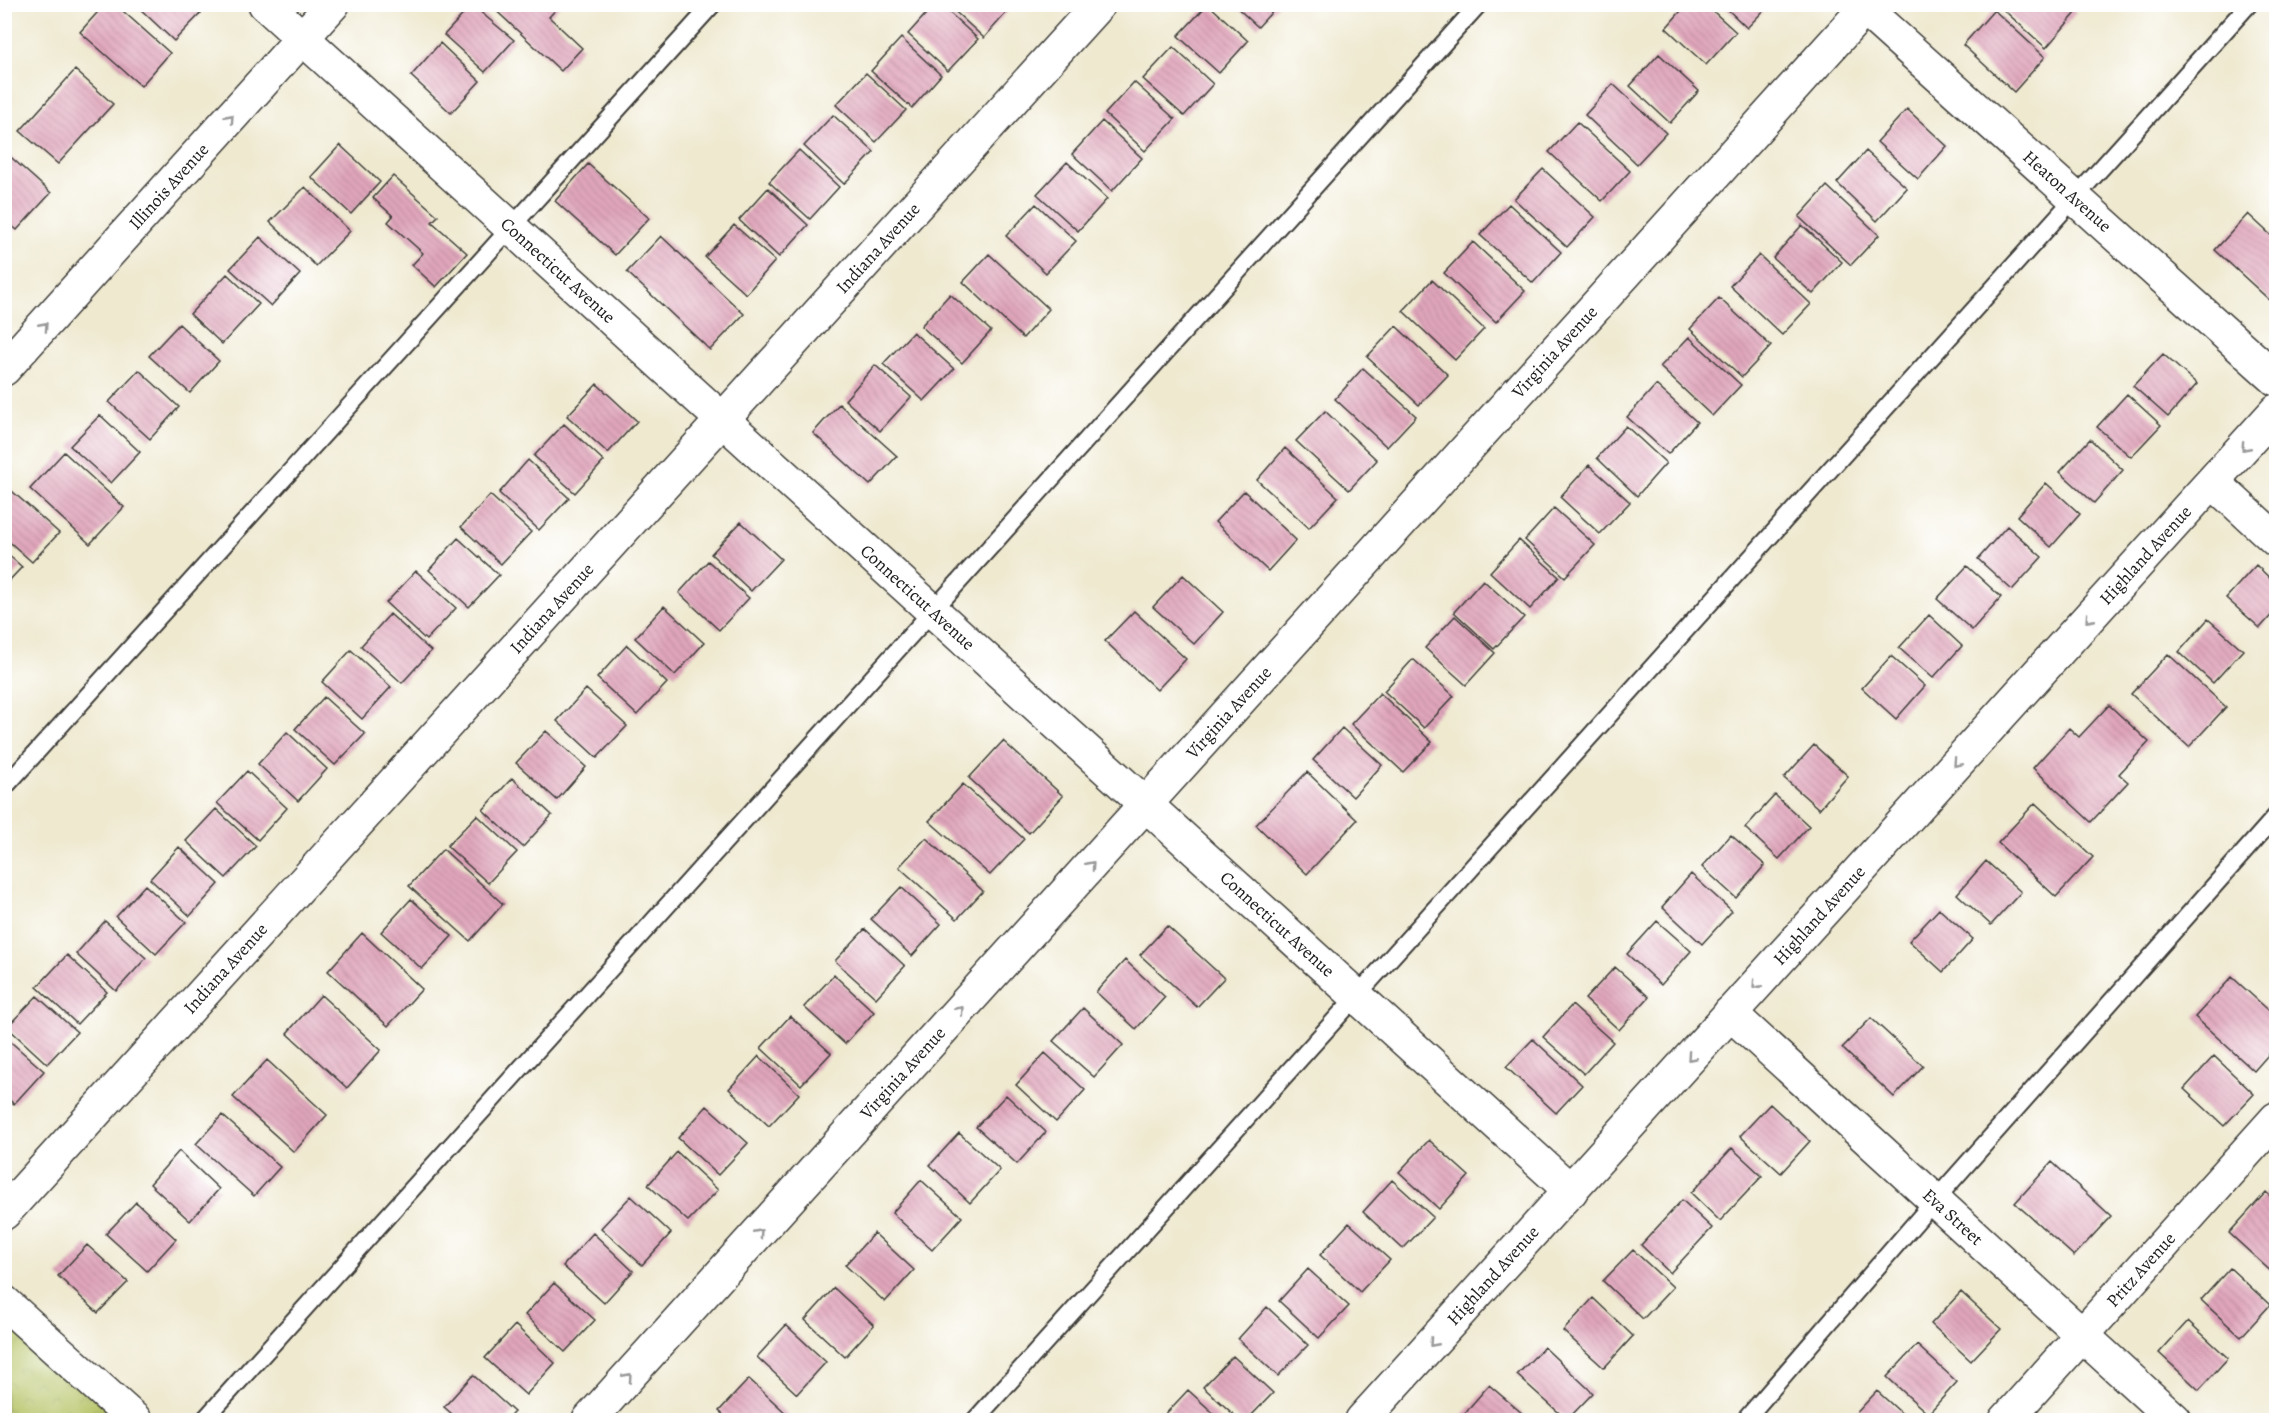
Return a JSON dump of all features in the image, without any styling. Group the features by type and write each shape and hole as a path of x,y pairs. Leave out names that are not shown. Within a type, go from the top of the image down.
{"street":[{"name":"Connecticut Avenue","path":"265,4 1571,1191"},
{"name":"Illinois Avenue","path":"4,369 333,4"},
{"name":"Indiana Avenue","path":"4,1213 1099,4"},
{"name":"Heaton Avenue","path":"1865,6 2277,379"},
{"name":"Virginia Avenue","path":"589,1420 1865,6"},
{"name":"Highland Avenue","path":"1362,1420 2277,411"},
{"path":"2213,482 2277,540"},
{"name":"Eva Street","path":"1730,1013 2175,1420"},
{"name":"Pritz Avenue","path":"2006,1420 2277,1119"},
{"path":"4,1302 135,1420"}],"lane":[{"path":"4,788 713,4"},
{"path":"204,1420 1479,4"},
{"path":"975,1420 2249,4"},
{"path":"1745,1420 1935,1200 2277,816"}],"green space":[{"path":"5,1302 135,1420 5,1420"}],"building":[{"path":"105,4 115,4 170,53 141,86 80,32"},
{"path":"135,4 191,4 201,13 174,41"},
{"path":"489,4 561,4 549,17 582,48 561,71"},
{"path":"935,4 940,4 978,39 948,71 908,34"},
{"path":"947,4 1014,4 984,38"},
{"path":"1208,4 1248,41 1219,73 1178,36"},
{"path":"1233,4 1279,4 1258,27"},
{"path":"1687,4 1705,4 1736,32 1706,65 1666,28"},
{"path":"1722,4 1770,4 1747,28"},
{"path":"1997,4 2067,4 2076,13 2046,48"},
{"path":"472,5 514,40 485,72 444,35"},
{"path":"1994,10 2045,57 2014,92 1963,45"},
{"path":"901,38 941,75 912,108 871,71"},
{"path":"440,43 480,81 451,113 411,76"},
{"path":"1173,47 1213,84 1184,116 1143,79"},
{"path":"1659,54 1699,91 1670,123 1630,86"},
{"path":"75,70 113,104 58,164 20,131"},
{"path":"866,73 906,110 876,142 836,105"},
{"path":"1134,82 1175,119 1145,151 1105,114"},
{"path":"1613,84 1666,133 1637,164 1585,115"},
{"path":"1907,109 1947,146 1918,179 1877,142"},
{"path":"833,115 874,152 844,184 804,146"},
{"path":"1102,121 1142,158 1112,191 1072,154"},
{"path":"1577,122 1630,171 1602,201 1549,152"},
{"path":"340,145 380,182 351,214 311,177"},
{"path":"799,150 839,187 810,219 769,182"},
{"path":"4,151 51,193 17,230 4,219"},
{"path":"1866,151 1907,188 1877,221 1837,183"},
{"path":"1067,162 1107,199 1078,231 1037,194"},
{"path":"588,164 649,218 615,255 555,201"},
{"path":"1543,169 1595,217 1567,247 1514,199"},
{"path":"393,176 438,216 432,222 467,253 436,287 412,265 423,253 388,222 393,216 373,198"},
{"path":"1827,186 1879,235 1851,265 1799,217"},
{"path":"305,187 350,231 316,266 270,222"},
{"path":"768,188 808,225 779,257 739,220"},
{"path":"1036,204 1076,241 1046,273 1006,236"},
{"path":"1509,204 1561,252 1533,283 1480,235"},
{"path":"2248,214 2276,240 2276,306 2215,250"},
{"path":"734,225 775,261 746,294 705,257"},
{"path":"1802,225 1842,262 1813,294 1773,258"},
{"path":"661,236 744,314 710,350 627,272"},
{"path":"260,237 300,274 271,306 230,269"},
{"path":"1473,242 1525,291 1496,322 1444,273"},
{"path":"989,254 1049,309 1023,338 963,282"},
{"path":"1759,255 1811,304 1782,335 1730,286"},
{"path":"227,274 259,304 222,344 190,314"},
{"path":"1432,280 1484,329 1455,360 1403,311"},
{"path":"950,294 991,331 962,363 921,326"},
{"path":"1719,298 1771,346 1742,377 1690,329"},
{"path":"179,324 219,361 190,393 149,356"},
{"path":"1396,326 1448,375 1419,405 1367,357"},
{"path":"913,332 954,369 924,401 883,364"},
{"path":"1689,337 1741,385 1712,416 1660,367"},
{"path":"2163,354 2197,384 2168,417 2133,386"},
{"path":"875,365 911,397 880,431 845,400"},
{"path":"1363,368 1416,416 1387,447 1335,399"},
{"path":"139,370 179,407 150,439 109,402"},
{"path":"597,384 637,421 608,453 567,416"},
{"path":"1656,385 1697,422 1668,454 1627,417"},
{"path":"2127,394 2161,425 2131,457 2097,427"},
{"path":"839,404 897,456 870,485 813,433"},
{"path":"1325,411 1377,460 1349,490 1296,441"},
{"path":"100,415 140,452 111,483 70,446"},
{"path":"564,424 604,461 575,493 534,456"},
{"path":"1626,426 1666,463 1637,496 1597,458"},
{"path":"2090,439 2123,470 2094,503 2060,472"},
{"path":"1285,448 1338,497 1309,528 1257,480"},
{"path":"64,452 124,507 90,544 30,489"},
{"path":"528,460 569,498 539,530 499,493"},
{"path":"1589,465 1630,502 1600,534 1560,497"},
{"path":"2046,483 2080,514 2051,547 2017,516"},
{"path":"4,484 59,533 32,562 4,537"},
{"path":"1244,491 1296,540 1268,571 1215,522"},
{"path":"490,495 531,532 501,564 461,527"},
{"path":"1554,508 1595,545 1565,577 1525,540"},
{"path":"741,522 781,559 751,591 711,554"},
{"path":"2007,526 2042,557 2012,590 1978,559"},
{"path":"458,538 499,575 469,607 429,570"},
{"path":"1519,540 1559,577 1530,609 1490,572"},
{"path":"4,551 22,567 4,586"},
{"path":"708,561 749,598 719,630 679,593"},
{"path":"2256,565 2276,584 2276,610 2260,628 2226,598"},
{"path":"1967,566 2001,597 1972,630 1937,599"},
{"path":"416,571 456,608 426,640 386,603"},
{"path":"1183,575 1223,612 1194,644 1153,607"},
{"path":"1483,580 1524,617 1494,649 1454,612"},
{"path":"664,606 704,643 675,675 635,638"},
{"path":"1134,611 1186,659 1157,690 1105,641"},
{"path":"390,614 431,651 402,683 361,646"},
{"path":"1929,615 1962,646 1933,678 1899,648"},
{"path":"1455,616 1495,653 1466,685 1425,648"},
{"path":"2208,619 2243,650 2213,683 2179,652"},
{"path":"627,645 667,683 637,715 597,678"},
{"path":"351,650 391,687 362,719 322,682"},
{"path":"2168,654 2226,707 2189,747 2131,694"},
{"path":"1891,656 1925,686 1896,719 1862,688"},
{"path":"1413,659 1454,696 1424,728 1384,691"},
{"path":"586,689 627,726 597,758 557,721"},
{"path":"1380,693 1432,742 1403,772 1351,724"},
{"path":"324,697 365,734 335,765 295,729"},
{"path":"2109,705 2149,742 2119,774 2128,782 2091,822 2033,768 2069,728 2079,737"},
{"path":"1342,728 1382,765 1353,797 1313,760"},
{"path":"546,731 586,767 557,800 516,763"},
{"path":"287,732 327,769 298,801 258,764"},
{"path":"1003,741 1063,796 1029,833 969,778"},
{"path":"1814,745 1848,776 1819,809 1784,778"},
{"path":"247,771 287,808 258,840 217,803"},
{"path":"1307,772 1357,820 1307,874 1256,825"},
{"path":"512,778 552,815 523,847 483,810"},
{"path":"963,784 1024,839 990,875 929,821"},
{"path":"1775,795 1809,826 1779,859 1745,828"},
{"path":"2035,803 2093,857 2056,897 1998,843"},
{"path":"216,809 256,846 226,878 186,841"},
{"path":"477,815 517,852 488,883 447,846"},
{"path":"1731,835 1765,865 1736,898 1702,867"},
{"path":"926,838 983,891 957,919 899,867"},
{"path":"179,847 219,884 190,916 150,879"},
{"path":"443,849 503,904 470,941 409,886"},
{"path":"1986,861 2021,892 1991,925 1957,894"},
{"path":"1691,874 1732,911 1702,944 1662,907"},
{"path":"145,885 186,922 156,954 116,917"},
{"path":"901,887 941,924 912,956 871,919"},
{"path":"411,899 452,936 422,969 381,932"},
{"path":"1939,909 1973,939 1943,972 1909,941"},
{"path":"105,921 146,958 116,991 76,954"},
{"path":"1657,921 1691,951 1661,985 1627,954"},
{"path":"1167,926 1224,978 1197,1007 1140,955"},
{"path":"865,929 905,966 876,998 835,961"},
{"path":"362,933 422,989 388,1026 328,971"},
{"path":"67,955 107,992 77,1024 37,987"},
{"path":"1125,960 1165,997 1136,1029 1096,992"},
{"path":"1615,967 1649,997 1619,1030 1585,999"},
{"path":"834,975 874,1012 845,1044 804,1007"},
{"path":"2232,977 2276,1017 2276,1046 2254,1071 2195,1017"},
{"path":"321,995 381,1050 347,1088 287,1033"},
{"path":"37,996 77,1032 47,1064 7,1027"},
{"path":"1572,1005 1613,1042 1584,1074 1543,1037"},
{"path":"1083,1008 1123,1045 1094,1077 1053,1041"},
{"path":"790,1016 831,1053 801,1085 761,1048"},
{"path":"1871,1018 1923,1066 1894,1097 1842,1048"},
{"path":"4,1036 44,1071 14,1104 4,1095"},
{"path":"1533,1039 1582,1085 1556,1113 1506,1067"},
{"path":"1045,1053 1085,1090 1056,1122 1016,1085"},
{"path":"759,1056 799,1094 769,1126 729,1089"},
{"path":"2214,1056 2254,1094 2224,1126 2184,1089"},
{"path":"267,1060 327,1115 294,1152 233,1097"},
{"path":"1006,1095 1046,1132 1017,1164 976,1127"},
{"path":"1770,1104 1810,1141 1781,1173 1740,1136"},
{"path":"707,1106 748,1143 718,1175 678,1138"},
{"path":"222,1115 280,1167 254,1196 196,1144"},
{"path":"959,1133 1000,1170 970,1203 930,1165"},
{"path":"1429,1140 1469,1176 1439,1209 1399,1172"},
{"path":"1732,1148 1762,1176 1720,1221 1691,1193"},
{"path":"179,1151 219,1189 190,1221 150,1184"},
{"path":"677,1152 718,1190 688,1221 648,1185"},
{"path":"2052,1162 2111,1216 2074,1256 2015,1203"},
{"path":"921,1180 962,1217 932,1250 892,1213"},
{"path":"1392,1180 1433,1217 1403,1249 1363,1212"},
{"path":"2266,1192 2276,1202 2276,1276 2229,1233"},
{"path":"631,1196 671,1233 642,1265 601,1228"},
{"path":"1682,1200 1712,1228 1670,1273 1641,1245"},
{"path":"136,1202 176,1239 147,1271 106,1234"},
{"path":"1349,1223 1390,1260 1360,1292 1320,1255"},
{"path":"593,1233 633,1271 604,1303 563,1266"},
{"path":"874,1233 914,1270 885,1302 845,1265"},
{"path":"87,1245 128,1282 98,1313 58,1276"},
{"path":"1633,1250 1673,1287 1643,1319 1603,1281"},
{"path":"2230,1268 2270,1305 2241,1337 2201,1300"},
{"path":"1308,1269 1349,1306 1319,1338 1279,1301"},
{"path":"554,1283 595,1320 565,1352 525,1315"},
{"path":"834,1288 874,1325 845,1357 805,1320"},
{"path":"1961,1292 2001,1329 1971,1361 1931,1324"},
{"path":"1593,1298 1633,1336 1604,1368 1563,1331"},
{"path":"1267,1307 1308,1345 1278,1376 1238,1339"},
{"path":"2188,1321 2228,1358 2199,1390 2159,1353"},
{"path":"515,1325 555,1363 526,1395 485,1358"},
{"path":"786,1325 826,1362 797,1394 757,1357"},
{"path":"1917,1345 1957,1382 1928,1414 1887,1377"},
{"path":"1544,1347 1593,1393 1567,1420 1517,1375"},
{"path":"1233,1356 1273,1393 1247,1420 1240,1420 1203,1387"},
{"path":"473,1375 514,1412 506,1420 459,1420 444,1407"},
{"path":"749,1379 789,1416 785,1420 729,1420 719,1411"},
{"path":"1489,1385 1530,1420 1468,1420 1462,1416"},
{"path":"1188,1390 1221,1420 1160,1420"},
{"path":"1877,1391 1909,1420 1850,1420"}]}
